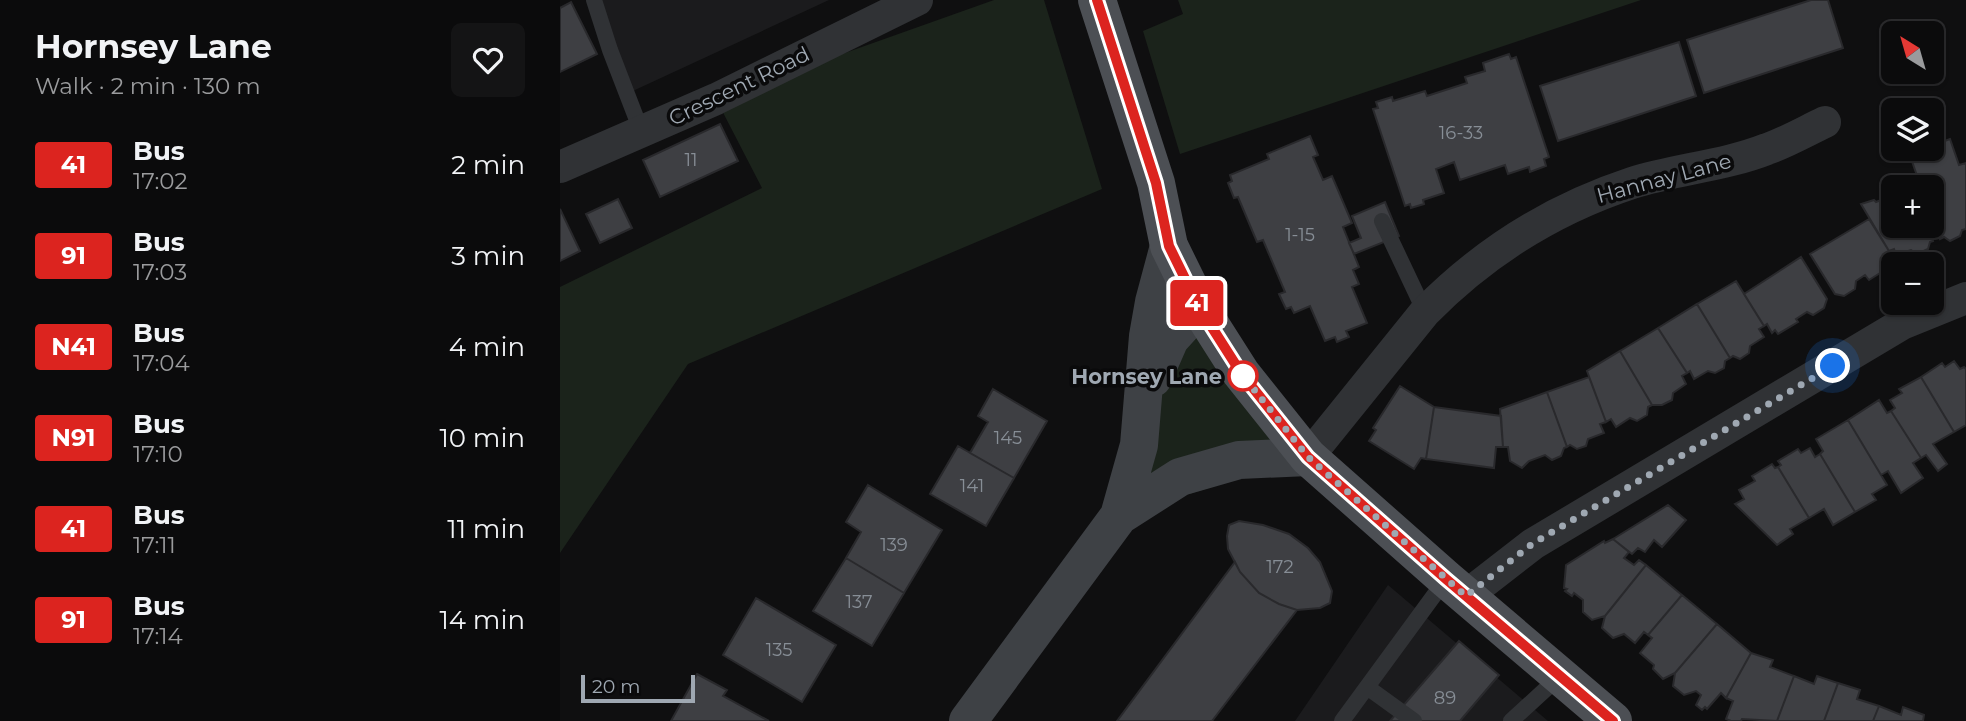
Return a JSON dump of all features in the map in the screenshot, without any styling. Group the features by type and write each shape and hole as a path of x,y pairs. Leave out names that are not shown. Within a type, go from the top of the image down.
{"main road":[{"path":"1097,0 1156,183 1169,246 1199,307 1241,373 1308,457 1613,721"},
{"path":"968,721 1119,516 1139,445 1148,336 1169,246"},
{"path":"1143,399 1170,338 1199,307"},
{"path":"1119,516 1180,477 1239,460 1308,457"}],"street":[{"name":"Crescent Road","path":"560,167 642,133 916,0"},
{"name":"Hannay Lane","path":"1308,457 1425,312 1447,290 1517,236 1577,203 1634,182 1766,150 1825,122"},
{"path":"1456,587 1902,324 1966,298"}],"lane":[{"path":"594,0 642,133"},
{"path":"1382,221 1425,312"},
{"path":"1342,721 1367,687 1456,587"},
{"path":"1511,721 1560,676"},
{"path":"1367,687 1413,721"}],"shaded area":[{"path":"597,0 829,0 622,96"},
{"path":"994,0 1044,0 1102,189 688,364 560,553 560,287 762,188 716,99"},
{"path":"1178,0 1641,0 1180,154 1143,31 1183,14"},
{"path":"1199,307 1308,457 1119,516 1139,445"},
{"path":"1388,585 1548,721 1295,721"}],"building":[{"path":"1811,0 1828,0 1843,48 1704,93 1687,40"},
{"path":"571,2 597,54 560,72 560,8"},
{"path":"1679,42 1696,96 1558,141 1540,86"},
{"path":"1509,54 1511,59 1516,57 1549,157 1544,159 1546,166 1530,172 1529,167 1508,174 1505,165 1460,180 1454,162 1436,169 1444,193 1423,200 1424,204 1411,208 1410,204 1405,206 1373,109 1378,108 1376,102 1392,97 1393,101 1425,91 1427,96 1467,83 1465,77 1485,71 1483,63"},
{"path":"720,124 738,161 660,197 643,160"},
{"path":"1310,136 1318,155 1313,157 1323,180 1332,176 1352,223 1343,227 1359,267 1353,270 1359,284 1352,287 1367,323 1346,331 1349,337 1337,342 1335,337 1325,341 1310,306 1294,313 1291,307 1286,309 1279,294 1285,292 1263,240 1257,242 1238,197 1234,198 1228,183 1232,181 1230,175 1269,159 1267,154"},
{"path":"1950,139 1959,165 1966,163 1966,229 1962,230 1960,236 1950,241 1944,237 1944,175 1917,175 1912,161 1944,161 1944,141"},
{"path":"618,199 632,228 600,243 586,214"},
{"path":"1874,200 1881,200 1881,238 1861,204"},
{"path":"1385,202 1399,236 1354,254 1349,243 1361,238 1352,216"},
{"path":"560,209 580,251 560,261"},
{"path":"1869,219 1889,251 1881,252 1881,272 1869,280 1865,275 1856,281 1855,289 1844,296 1835,294 1810,254"},
{"path":"1881,238 1932,238 1933,241 1928,249 1921,252 1895,252 1894,249 1889,251"},
{"path":"1801,257 1827,299 1824,308 1813,315 1807,312 1796,319 1798,322 1778,334 1775,330 1772,333 1767,324 1764,326 1744,294"},
{"path":"1736,281 1764,326 1759,329 1764,337 1750,346 1749,353 1740,359 1733,356 1730,358 1697,304"},
{"path":"1697,304 1730,358 1725,361 1724,368 1715,373 1708,371 1694,379 1690,371 1687,373 1658,328"},
{"path":"1658,328 1687,373 1682,376 1686,384 1673,393 1672,400 1662,405 1652,405 1620,351"},
{"path":"1620,351 1652,405 1648,407 1647,415 1637,421 1630,418 1616,427 1611,419 1606,422 1587,371"},
{"path":"1954,361 1960,369 1966,369 1966,425 1954,432 1921,377 1942,363 1945,367"},
{"path":"1589,377 1606,422 1600,424 1604,433 1588,439 1586,446 1577,449 1570,445 1567,447 1547,392"},
{"path":"1921,377 1954,432 1933,444 1947,464 1938,471 1926,455 1921,458 1891,411 1895,408 1890,400 1902,393 1899,389"},
{"path":"1400,386 1434,407 1426,459 1421,458 1414,469 1369,441 1376,430 1373,428"},
{"path":"993,389 1047,421 1014,478 970,453 988,422 978,416"},
{"path":"1547,392 1567,447 1561,456 1552,460 1545,455 1529,461 1522,468 1510,461 1508,447 1503,447 1500,409"},
{"path":"1879,400 1887,413 1891,411 1921,458 1913,463 1923,478 1901,493 1888,471 1881,475 1848,420"},
{"path":"1434,407 1501,416 1503,447 1496,447 1494,468 1426,459"},
{"path":"1848,420 1887,485 1872,494 1876,500 1855,512 1820,454 1823,451 1816,439"},
{"path":"958,446 1014,478 986,526 930,494"},
{"path":"1810,448 1815,457 1820,454 1855,512 1833,525 1824,509 1809,518 1778,467 1781,465 1778,461 1798,449 1801,453"},
{"path":"1772,464 1775,468 1778,467 1809,518 1790,529 1793,534 1777,545 1735,504 1744,499 1739,490 1755,481 1752,476"},
{"path":"868,485 942,530 904,593 846,558 861,532 846,522"},
{"path":"1668,505 1686,520 1662,547 1654,540 1645,552 1638,548 1632,554 1613,539"},
{"path":"1239,521 1263,525 1289,534 1308,548 1320,562 1332,591 1330,603 1320,608 1297,610 1259,593 1240,572 1228,549 1229,525"},
{"path":"1613,539 1629,552 1624,558 1634,565 1639,560 1646,565 1605,616 1592,620 1583,612 1583,600 1574,593 1572,596 1565,591 1566,565 1604,541 1605,543"},
{"path":"846,558 904,593 872,646 813,611"},
{"path":"1235,562 1240,572 1259,593 1297,610 1212,721 1117,721"},
{"path":"1646,565 1682,595 1648,635 1644,632 1635,643 1624,634 1613,638 1602,628 1605,616"},
{"path":"1682,595 1717,624 1675,673 1663,679 1653,669 1654,665 1640,653 1652,638 1648,635"},
{"path":"756,598 836,645 802,702 723,655"},
{"path":"1717,624 1751,653 1726,698 1721,693 1707,709 1705,707 1702,710 1696,705 1701,695 1696,691 1684,695 1673,686 1675,673"},
{"path":"1459,641 1499,675 1460,721 1390,721"},
{"path":"1751,653 1773,660 1770,667 1794,676 1777,721 1726,719 1733,701 1726,698"},
{"path":"697,674 727,690 723,696 769,721 671,721"},
{"path":"1794,676 1814,684 1817,676 1838,683 1824,721 1777,721"},
{"path":"1838,683 1860,690 1857,699 1879,706 1873,721 1824,721"},
{"path":"1879,706 1901,715 1903,707 1924,715 1923,721 1873,721"}],"bus line":[{"name":"41","path":"1097,0 1156,183 1169,246 1199,307 1241,373 1308,457 1613,721"}],"place":[{"name":"Hornsey Lane","path":"1243,376"}],"route":[{"path":"1243,376 1241,373 1308,457 1466,596 1532,544 1833,366"}]}
